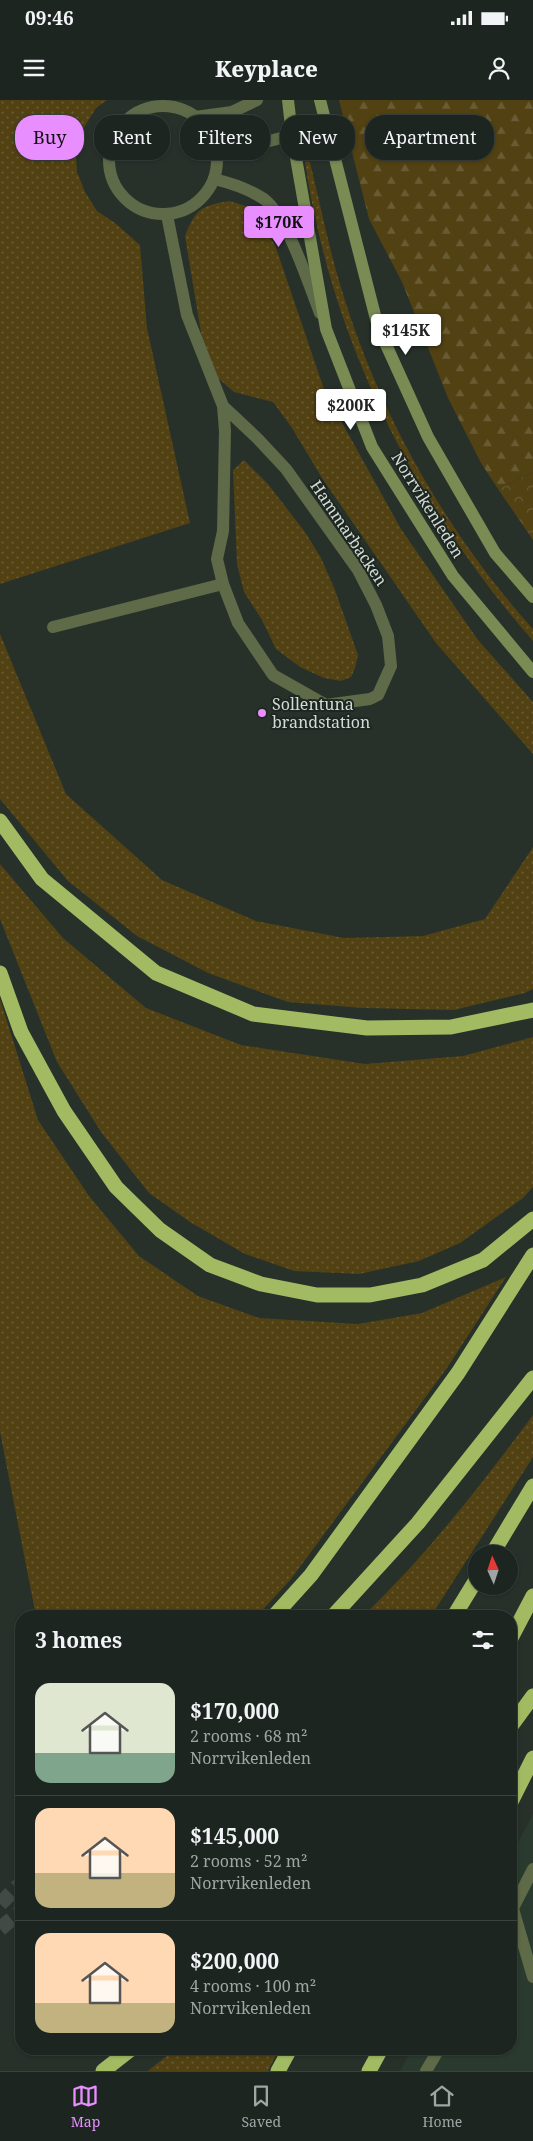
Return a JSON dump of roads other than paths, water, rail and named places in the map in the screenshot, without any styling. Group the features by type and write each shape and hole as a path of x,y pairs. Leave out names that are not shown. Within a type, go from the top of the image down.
{"highway":[{"path":"0,821 42,879 156,973 253,1014 367,1028 451,1027 533,1010"},
{"path":"0,973 22,1032 64,1111 116,1187 160,1230 210,1265 261,1284 317,1296 370,1295 422,1285 483,1260 533,1219"},
{"path":"279,1610 311,1575 452,1381 533,1255"},
{"path":"339,1610 418,1523 533,1378"},
{"path":"497,1545 533,1486"},
{"path":"458,1610 468,1593"},
{"path":"517,1627 533,1596"},
{"path":"517,1718 533,1696"},
{"path":"517,1790 533,1758"},
{"path":"94,2071 108,2055"},
{"path":"103,2071 123,2055"},
{"path":"278,2071 287,2055"},
{"path":"369,2071 378,2055"}],"main road":[{"name":"Norrvikenleden","path":"288,100 290,115"},
{"name":"Norrvikenleden","path":"320,100 323,115"},
{"name":"Norrvikenleden","path":"296,160 326,329 372,447 453,576 533,672"},
{"name":"Norrvikenleden","path":"335,160 378,327 428,437 495,554 533,597"}],"street":[{"path":"204,115 232,112 257,100"},
{"path":"193,115 178,108 157,103 140,111 124,122 110,148 110,174 118,191 126,200 142,210 167,215 186,210 204,195 214,179 216,160"},
{"path":"214,179 235,184 265,200 285,226 326,329"},
{"name":"Hammarbacken","path":"167,215 187,315 223,406 225,431 223,531 217,559 223,584 238,623 273,675 326,705 370,699 378,695 391,666 388,636 376,605 362,578 286,469 223,406"},
{"path":"53,627 223,584"},
{"path":"517,1901 533,1868"},
{"path":"517,1927 533,1977"},
{"path":"426,2071 435,2055"}],"tunnel":[{"path":"0,1904 15,1889"},
{"path":"0,1929 15,1916"}],"place":[{"name":"Sollentuna brandstation","path":"262,713"}]}
